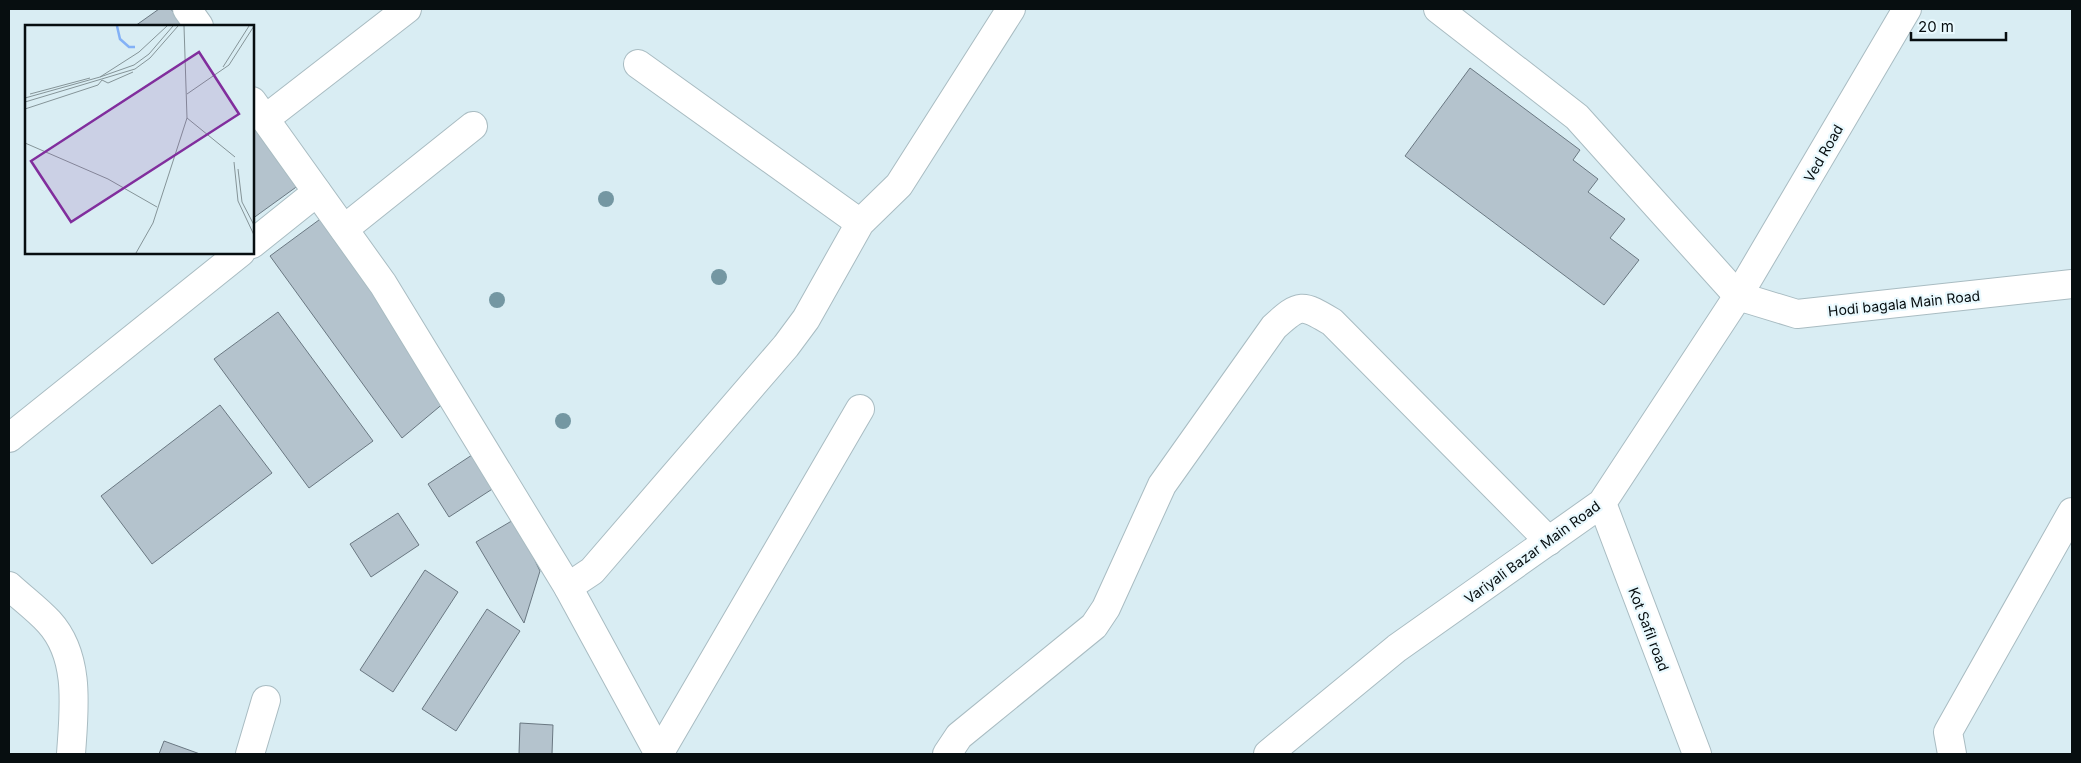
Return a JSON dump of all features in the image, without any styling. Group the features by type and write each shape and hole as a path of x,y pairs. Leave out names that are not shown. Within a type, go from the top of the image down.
{"street":[{"path":"187,9 198,25"},
{"path":"407,9 259,110 383,284 568,587 659,754"},
{"path":"568,587 592,571 786,346 806,319 860,223 898,185 1011,9"},
{"path":"1438,9 1577,117 1738,296"},
{"name":"Ved Road","path":"1738,296 1907,9"},
{"path":"638,64 860,223"},
{"path":"344,229 472,126"},
{"path":"254,242 317,192"},
{"path":"9,438 239,254"},
{"name":"Hodi bagala Main Road","path":"1738,296 1797,314 2072,284"},
{"name":"Variyali Bazar Main Road","path":"1268,754 1398,648 1602,503 1738,296"},
{"path":"947,754 959,736 1094,626 1106,608 1162,485 1274,327 1292,310 1309,308 1332,322 1549,541"},
{"path":"659,754 860,409"},
{"name":"Kot Safil road","path":"1602,503 1697,754"},
{"path":"1952,754 1948,732 2072,512"},
{"path":"9,586 49,622 65,645 72,677 74,707 71,754"},
{"path":"250,754 266,700"}],"building":[{"path":"159,9 171,9 183,25 136,25"},
{"path":"1470,68 1580,150 1573,160 1598,179 1588,192 1625,219 1610,238 1639,260 1604,305 1405,156"},
{"path":"254,124 299,185 254,218"},
{"path":"323,217 445,402 402,438 270,256"},
{"path":"278,312 373,441 309,488 214,359"},
{"path":"220,405 272,473 152,564 101,496"},
{"path":"475,453 497,486 449,517 428,484"},
{"path":"398,513 419,545 371,577 350,544"},
{"path":"515,519 540,571 524,623 476,542"},
{"path":"425,570 458,592 393,692 360,670"},
{"path":"487,609 520,631 456,731 422,709"},
{"path":"520,723 553,725 552,754 519,754"},
{"path":"164,741 200,754 159,754"}]}
